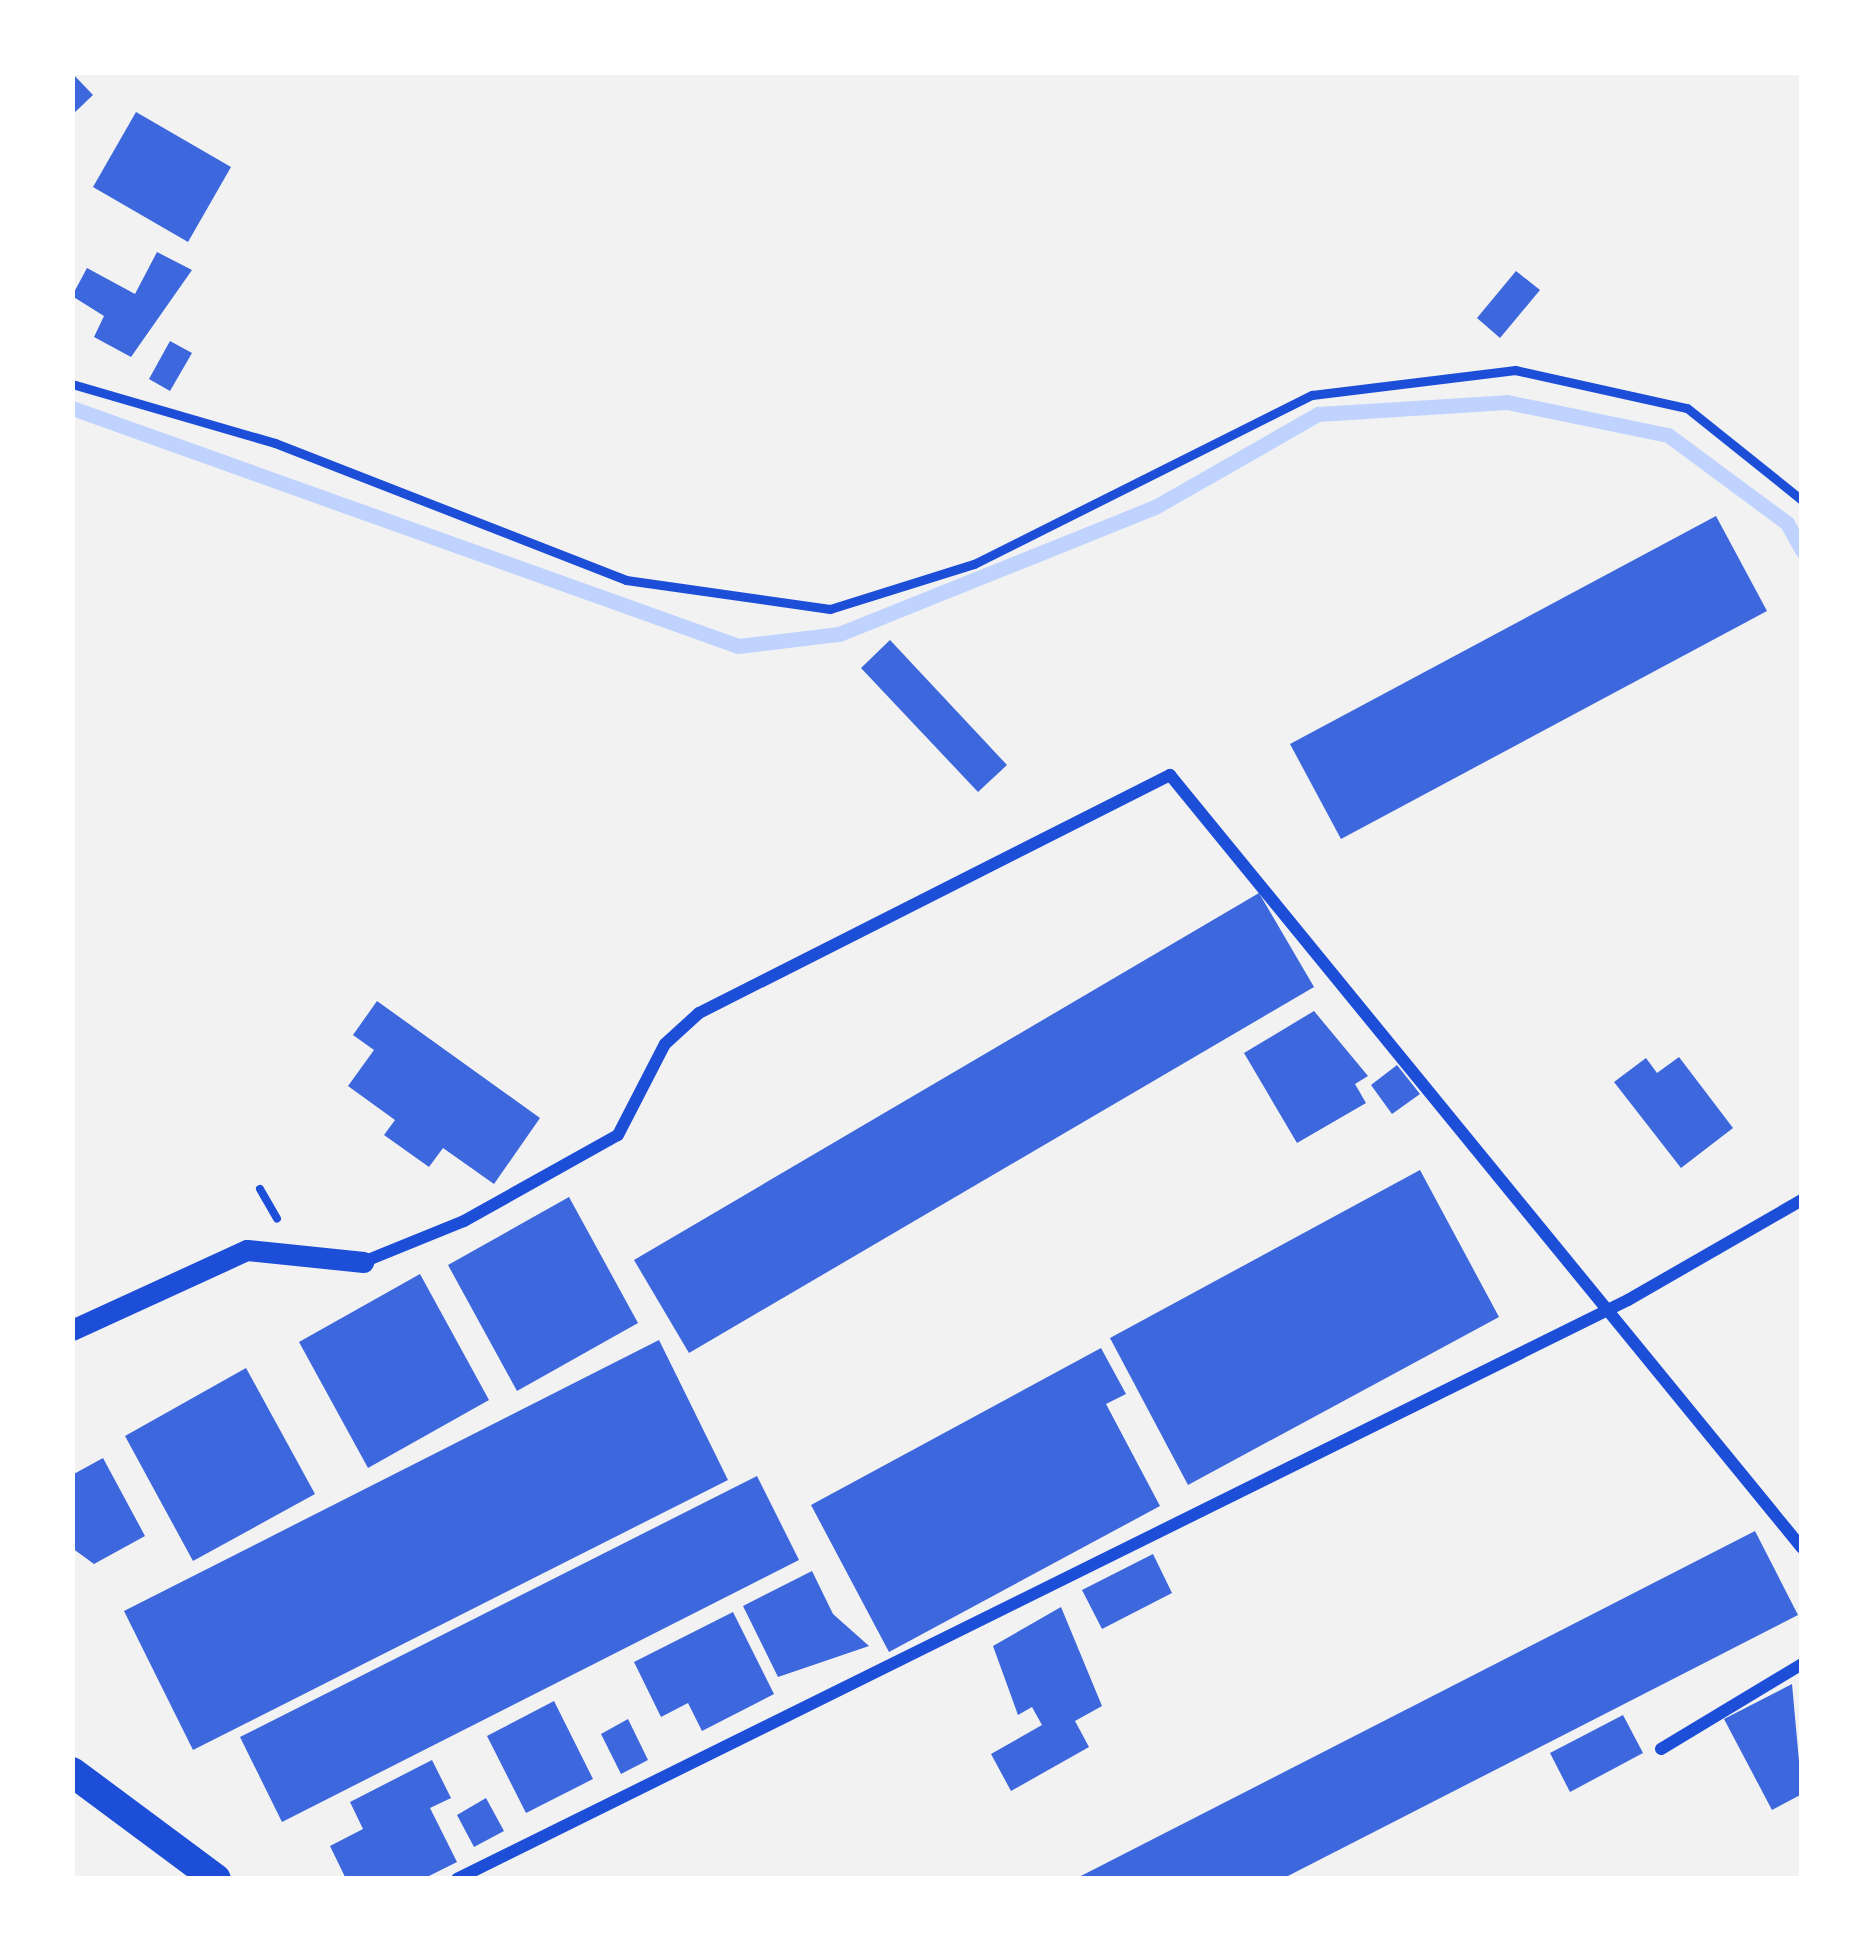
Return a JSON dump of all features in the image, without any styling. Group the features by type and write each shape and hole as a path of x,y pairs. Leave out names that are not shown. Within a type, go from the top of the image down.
{"main road":[{"path":"72,1772 216,1879"}],"street":[{"path":"72,1330 247,1250 363,1262 464,1221 618,1136 665,1044 699,1012 1170,776 1612,1307 1802,1548"},
{"path":"457,1879 1612,1307 1802,1200"},
{"path":"1661,1749 1802,1664"}],"lane":[{"path":"72,384 275,443 626,580 830,609 974,564 1312,395 1515,370 1687,408 1802,500"}],"building":[{"path":"72,73 93,95 72,115"},
{"path":"136,112 231,167 188,242 93,187"},
{"path":"157,252 192,270 131,357 94,337 104,316 72,296 87,268 135,294"},
{"path":"1516,271 1540,290 1500,338 1477,318"},
{"path":"170,341 192,353 170,391 149,379"},
{"path":"1716,516 1767,611 1341,839 1290,744"},
{"path":"890,640 1007,765 978,792 861,668"},
{"path":"1259,893 1314,987 689,1353 634,1260"},
{"path":"377,1001 540,1118 494,1184 443,1148 429,1167 384,1135 395,1120 348,1086 374,1050 353,1035"},
{"path":"1314,1011 1368,1076 1355,1084 1366,1103 1297,1143 1244,1053"},
{"path":"1679,1057 1733,1128 1681,1168 1614,1082 1646,1058 1657,1073"},
{"path":"1397,1065 1420,1094 1392,1114 1371,1085"},
{"path":"1420,1170 1499,1317 1188,1485 1110,1338"},
{"path":"569,1197 638,1323 517,1391 448,1265"},
{"path":"420,1274 489,1400 368,1468 299,1342"},
{"path":"659,1340 728,1480 193,1750 124,1611"},
{"path":"1101,1348 1126,1394 1106,1404 1160,1506 889,1652 811,1505"},
{"path":"246,1368 315,1494 193,1561 125,1436"},
{"path":"103,1458 145,1536 94,1564 72,1548 72,1475"},
{"path":"757,1476 799,1560 282,1822 240,1737"},
{"path":"1755,1531 1798,1615 1282,1879 1075,1879"},
{"path":"1153,1554 1172,1593 1102,1629 1082,1590"},
{"path":"812,1571 833,1614 869,1646 778,1677 743,1606"},
{"path":"1061,1607 1102,1706 1075,1721 1089,1747 1011,1791 991,1754 1042,1725 1032,1707 1018,1715 993,1646"},
{"path":"733,1612 774,1694 702,1731 688,1703 661,1717 634,1662"},
{"path":"1792,1684 1802,1794 1772,1810 1724,1719"},
{"path":"554,1701 593,1779 526,1813 487,1736"},
{"path":"1623,1715 1643,1753 1570,1792 1550,1753"},
{"path":"628,1719 648,1760 621,1774 601,1734"},
{"path":"432,1760 451,1798 430,1808 457,1862 423,1879 346,1879 330,1846 363,1829 350,1802"},
{"path":"486,1798 504,1831 474,1847 457,1815"}],"waterway":[{"path":"72,408 738,646 839,634 1155,507 1318,414 1507,402 1668,435 1787,523 1802,550"}]}
